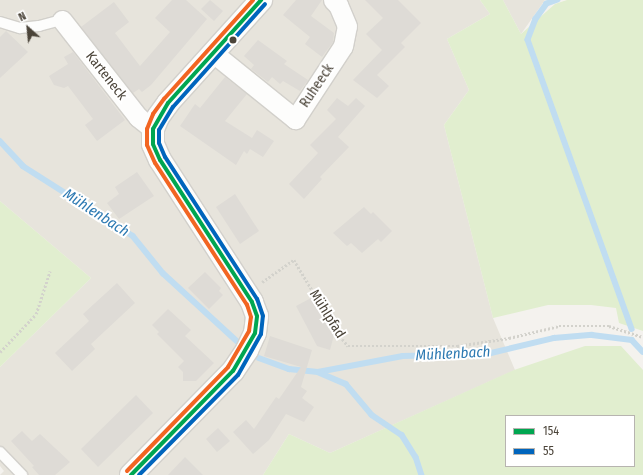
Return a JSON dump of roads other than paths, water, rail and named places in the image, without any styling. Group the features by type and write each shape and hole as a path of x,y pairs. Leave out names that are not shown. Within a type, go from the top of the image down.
{"street":[{"path":"131,475 233,371 247,350 255,333 257,316 247,293 160,160 154,144 153,129 158,117 168,103 212,52 261,0"},
{"name":"Ruheeck","path":"212,52 295,119 344,46 348,26 338,5 333,0"},
{"name":"Karteneck","path":"62,20 138,117 153,129"}],"lane":[{"path":"0,22 20,28 40,26 62,20"},
{"path":"0,452 22,475"}],"waterway":[{"path":"558,0 547,4 536,19 528,40 632,329"},
{"name":"Mühlenbach","path":"0,141 23,166 133,236 163,273 239,343"},
{"name":"Mühlenbach","path":"259,358 289,369 318,372 403,356 487,354 554,338 592,335 632,340 643,352"},
{"path":"320,373 346,384 372,415 402,435 416,457 422,475"}]}
